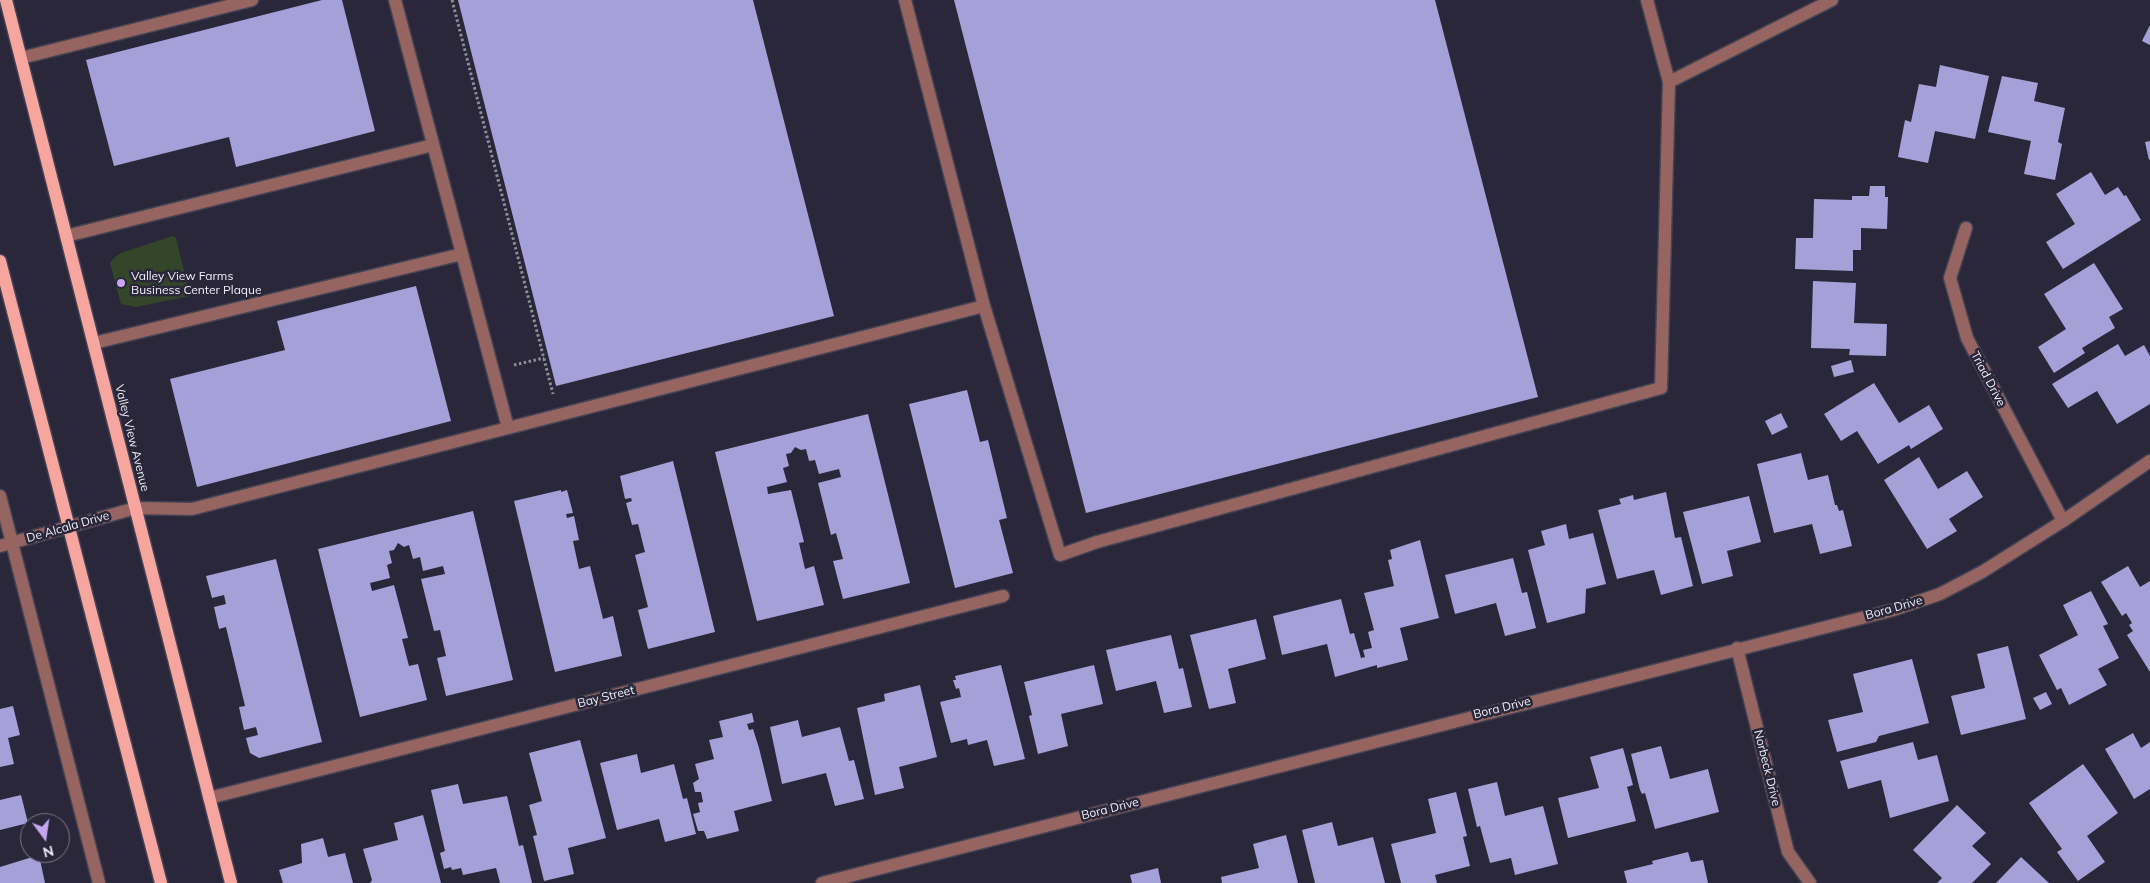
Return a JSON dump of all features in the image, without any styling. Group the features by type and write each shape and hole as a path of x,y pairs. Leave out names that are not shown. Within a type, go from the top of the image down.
{"main road":[{"name":"Valley View Avenue","path":"6,0 231,883"},
{"path":"0,261 161,883"}],"street":[{"path":"21,58 252,0"},
{"path":"396,0 508,428"},
{"path":"905,0 984,306 1060,555 1097,542 1661,388 1669,82 1648,0"},
{"path":"1669,82 1832,0"},
{"path":"66,236 434,145"},
{"name":"Triad Drive","path":"1966,228 1950,278 1967,338 2063,521"},
{"path":"94,343 462,254"},
{"name":"De Alcala Drive","path":"6,544 136,508 192,509 984,306"},
{"name":"Bora Drive","path":"822,883 1737,648 1893,610 1940,594 1982,572 2063,521 2150,461"},
{"path":"0,496 6,544 99,883"},
{"name":"Bay Street","path":"209,798 1003,596"},
{"name":"Norbeck Drive","path":"1737,648 1788,852 1810,883"}],"path":[{"path":"452,0 553,395"},
{"path":"514,365 544,358"}],"green space":[{"path":"173,236 176,238 190,296 136,307 121,304 110,263 121,253"}],"building":[{"path":"322,0 342,0 375,131 236,167 229,137 114,166 86,60"},
{"path":"458,0 753,0 834,316 556,386"},
{"path":"954,0 1435,0 1538,397 1086,513"},
{"path":"2150,25 2150,45 2142,41"},
{"path":"1940,65 1989,76 1975,139 1935,131 1928,163 1898,157 1905,120 1911,122 1919,84 1936,87"},
{"path":"2002,76 2038,83 2034,101 2065,108 2058,142 2062,144 2055,180 2024,174 2031,141 1988,132"},
{"path":"2150,141 2150,159 2149,160 2145,142"},
{"path":"2091,172 2105,195 2118,187 2124,196 2126,195 2141,220 2063,269 2046,242 2075,224 2056,194"},
{"path":"1870,186 1885,186 1885,197 1888,197 1887,229 1861,228 1861,250 1853,250 1853,271 1795,269 1796,238 1813,238 1814,199 1852,200 1852,196 1869,196"},
{"path":"2094,263 2123,309 2109,317 2115,328 2082,348 2085,353 2054,373 2038,347 2066,329 2044,294"},
{"path":"1813,281 1856,283 1854,323 1887,324 1886,356 1849,355 1850,349 1811,348"},
{"path":"416,286 451,421 197,487 170,379 285,350 277,321"},
{"path":"2118,344 2125,356 2144,345 2150,356 2150,404 2117,424 2097,391 2068,408 2052,384"},
{"path":"1851,360 1854,372 1834,377 1831,366"},
{"path":"1874,383 1899,423 1929,405 1943,429 1911,449 1909,445 1878,464 1857,431 1841,441 1824,414"},
{"path":"967,390 980,442 988,440 1007,518 999,520 1013,573 955,588 909,404"},
{"path":"1781,413 1788,427 1772,435 1765,421"},
{"path":"868,414 910,583 843,599 833,561 843,559 836,533 831,535 818,483 841,477 839,469 819,474 815,460 809,461 806,449 801,450 795,447 791,453 786,454 789,466 783,468 787,482 767,487 768,494 791,490 804,542 799,543 805,569 814,566 824,605 757,621 715,452"},
{"path":"1801,453 1808,480 1828,475 1835,505 1837,505 1839,511 1843,510 1852,546 1820,554 1812,524 1774,533 1757,464"},
{"path":"1919,457 1938,489 1967,471 1983,497 1949,519 1957,531 1927,549 1884,480"},
{"path":"673,461 715,632 648,649 638,610 648,607 635,555 645,552 638,524 632,525 626,503 632,501 631,498 625,499 620,476"},
{"path":"561,490 561,492 567,490 573,513 566,514 567,518 574,516 579,540 573,541 579,569 590,566 603,619 613,616 622,656 555,672 514,501"},
{"path":"1666,492 1675,538 1681,537 1693,586 1661,595 1654,570 1617,579 1598,510 1621,504 1619,499 1633,495 1634,500"},
{"path":"1749,496 1761,542 1727,551 1733,576 1702,584 1683,512"},
{"path":"473,511 513,680 446,696 437,658 446,656 440,630 434,631 421,579 445,574 443,566 423,571 420,557 413,559 409,545 404,547 398,543 394,550 389,551 392,563 387,565 390,578 370,583 372,591 394,585 408,638 402,639 409,666 418,664 427,700 360,717 318,549"},
{"path":"1566,524 1569,539 1593,533 1606,584 1586,589 1585,613 1547,623 1528,550 1545,545 1541,531"},
{"path":"1420,540 1439,618 1400,628 1408,660 1377,668 1377,665 1335,677 1327,644 1282,655 1273,616 1341,599 1350,634 1354,633 1361,658 1365,657 1363,650 1372,648 1368,632 1374,630 1364,593 1394,586 1388,560 1392,559 1390,550"},
{"path":"1513,558 1522,593 1527,592 1536,628 1505,636 1496,603 1455,614 1445,575"},
{"path":"276,559 322,742 259,758 250,753 246,738 258,735 256,727 244,730 239,707 245,706 226,627 219,629 214,607 226,604 224,595 212,598 206,576"},
{"path":"2128,566 2140,587 2150,581 2150,672 2127,635 2133,631 2129,625 2132,623 2126,613 2122,616 2101,582"},
{"path":"2091,591 2108,624 2103,626 2119,658 2098,669 2107,685 2069,705 2061,688 2057,690 2039,655 2078,635 2063,605"},
{"path":"1256,619 1266,659 1228,669 1236,703 1209,709 1190,635"},
{"path":"1171,635 1179,669 1183,668 1192,707 1164,713 1156,681 1116,691 1106,650"},
{"path":"2008,646 2026,719 1961,735 1951,696 1985,688 1977,654"},
{"path":"1912,659 1929,723 1879,736 1876,742 1837,752 1828,720 1863,712 1853,674"},
{"path":"1001,665 1025,759 994,766 987,740 968,745 967,739 951,743 940,702 961,697 959,688 956,689 953,680 956,680 955,676"},
{"path":"1094,665 1103,704 1061,714 1068,746 1038,754 1029,716 1032,715 1024,682"},
{"path":"920,685 937,757 899,767 904,788 875,795 857,708 885,701 884,694"},
{"path":"2046,692 2052,704 2040,710 2033,698"},
{"path":"13,706 20,735 8,738 14,764 0,767 0,709"},
{"path":"752,713 754,722 747,724 749,730 753,729 772,801 734,811 739,831 707,839 704,831 698,831 693,814 700,812 698,803 703,802 701,792 695,792 693,783 699,779 695,764 714,759 709,740 723,737 719,721"},
{"path":"798,720 802,737 840,727 849,761 854,760 864,799 835,806 826,773 782,784 770,727"},
{"path":"2133,733 2141,748 2150,742 2150,789 2134,799 2105,749"},
{"path":"580,740 606,838 568,848 574,874 544,881 533,836 537,835 529,805 542,801 529,753"},
{"path":"1913,742 1918,760 1937,755 1949,801 1890,818 1881,780 1848,789 1840,761"},
{"path":"1661,746 1670,779 1708,769 1719,812 1655,829 1645,793 1642,794 1640,790 1631,754"},
{"path":"1623,748 1633,785 1627,787 1636,821 1568,838 1558,798 1599,788 1590,757"},
{"path":"637,754 641,773 674,764 683,799 687,798 696,834 665,842 659,819 617,830 600,763"},
{"path":"2083,764 2118,813 2087,836 2105,862 2078,881 2057,852 2062,849 2029,803"},
{"path":"1497,782 1505,816 1543,806 1558,864 1515,875 1511,858 1490,863 1480,826 1477,827 1468,789"},
{"path":"458,784 463,804 507,796 519,846 523,845 532,883 500,883 496,868 463,875 461,868 452,870 451,867 444,869 440,853 445,851 431,790"},
{"path":"1456,792 1467,836 1463,837 1470,866 1435,875 1437,883 1401,883 1391,844 1436,833 1428,799"},
{"path":"21,795 26,813 20,813 20,825 0,830 0,800"},
{"path":"1957,805 1986,833 1972,846 1991,864 1972,883 1937,883 1942,878 1913,850"},
{"path":"423,815 441,883 370,883 372,880 363,849 398,840 394,823"},
{"path":"1332,822 1338,846 1373,837 1385,883 1315,883 1302,830"},
{"path":"1286,835 1298,883 1222,883 1221,877 1259,868 1253,844"},
{"path":"323,838 328,857 345,853 353,883 283,883 279,870 302,863 301,844"},
{"path":"1688,852 1691,862 1703,860 1708,883 1627,883 1624,871 1653,864 1652,861"},
{"path":"2021,857 2049,883 1996,883"},
{"path":"20,861 20,863 41,863 45,883 0,883 0,867"},
{"path":"1158,868 1161,883 1132,883 1130,875"}],"place":[{"name":"Valley View Farms Business Center Plaque","path":"121,283"}]}
